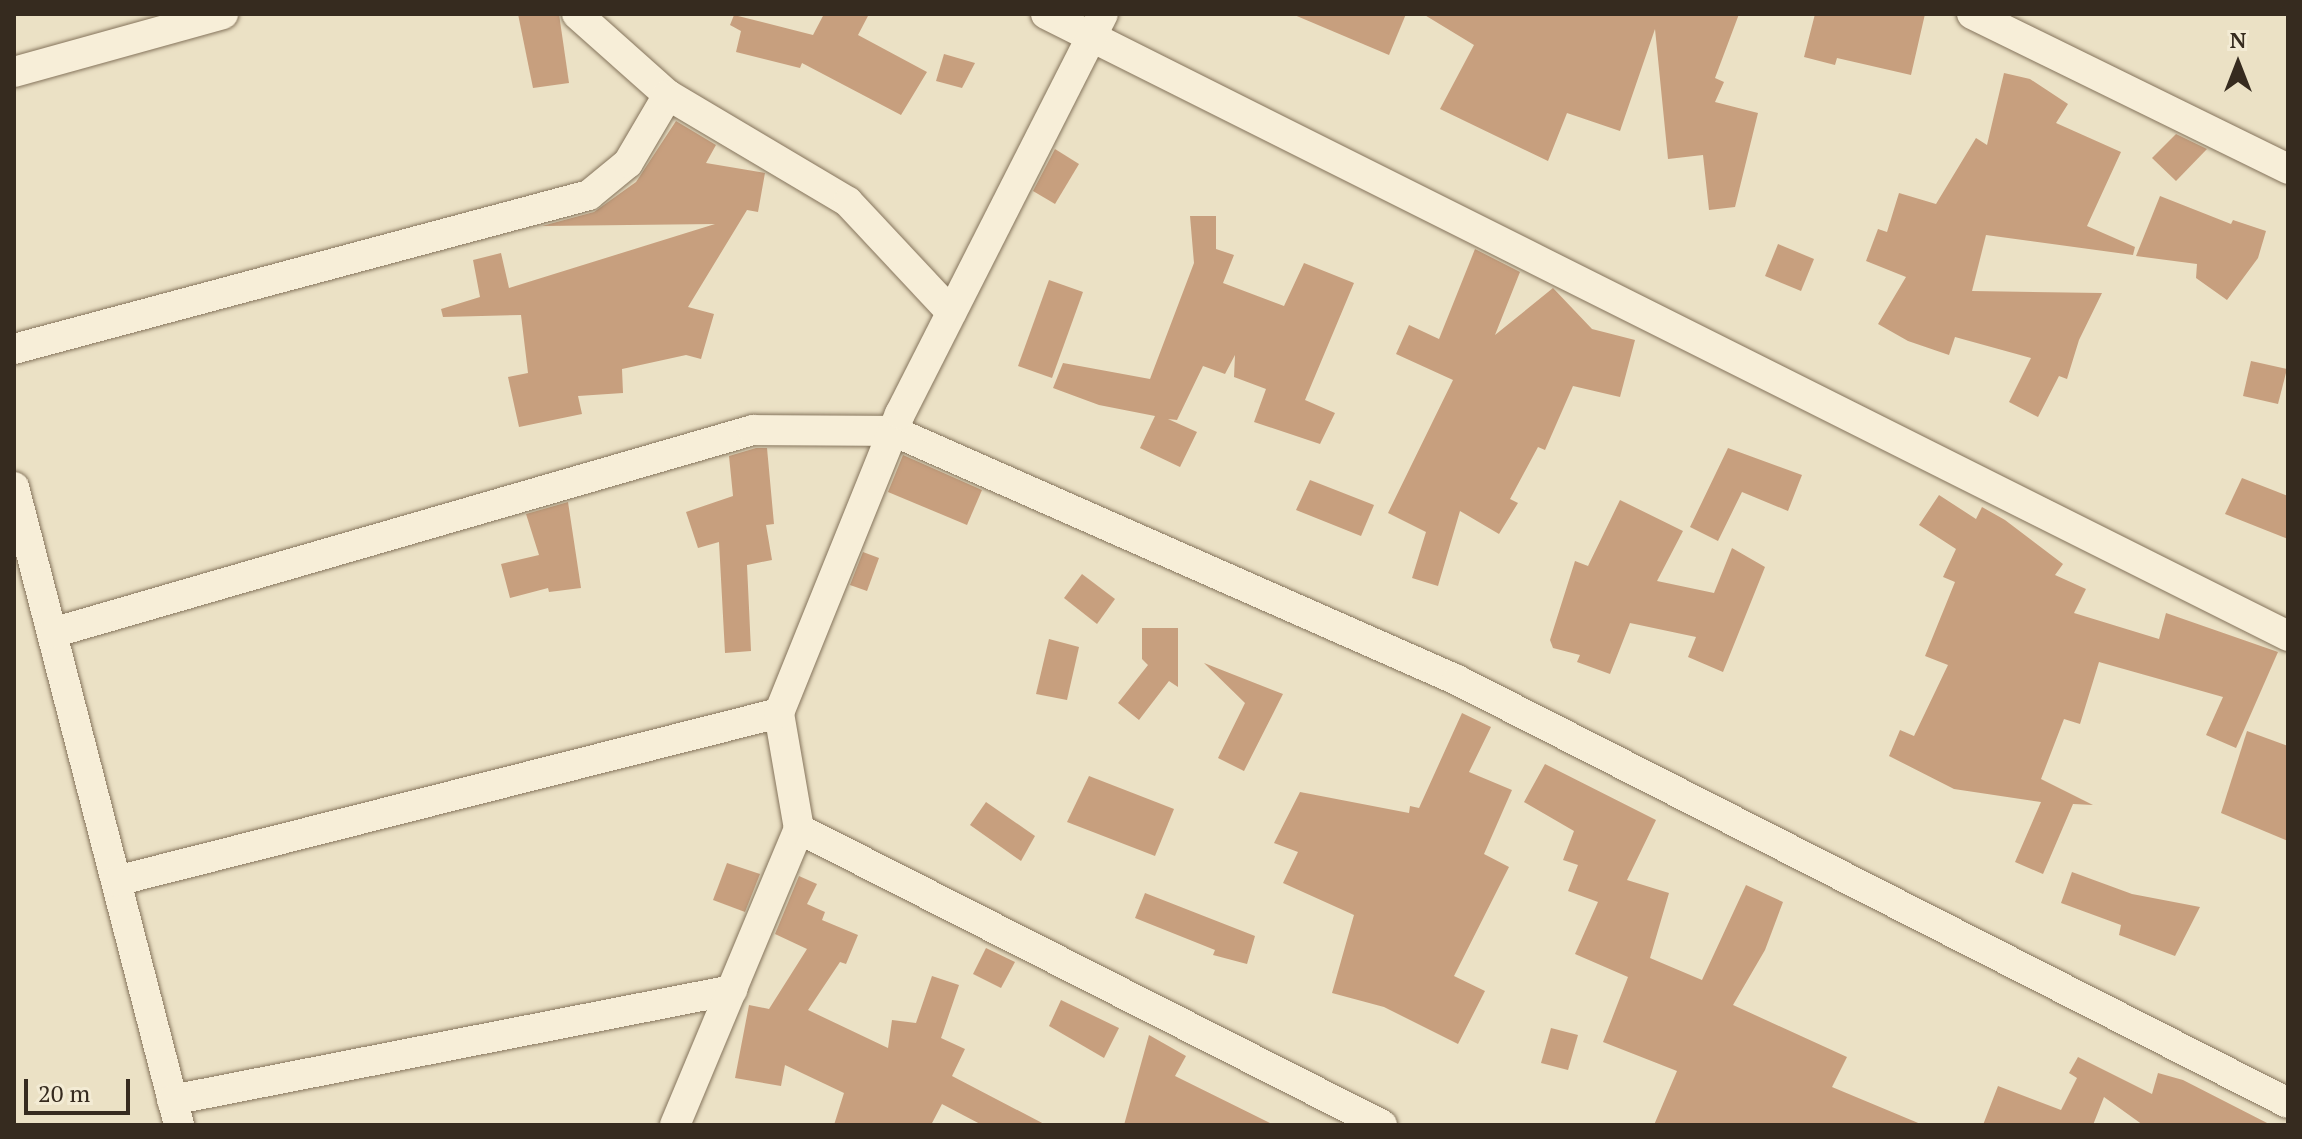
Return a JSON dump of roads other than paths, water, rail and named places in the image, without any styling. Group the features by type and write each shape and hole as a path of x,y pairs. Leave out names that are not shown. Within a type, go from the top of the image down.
{"street":[{"path":"14,72 223,14"},
{"path":"577,14 668,95 848,202 951,312"},
{"path":"1046,14 1097,26 2288,636"},
{"path":"1972,14 2288,169"},
{"path":"675,1125 799,829 779,713 893,431 1097,26"},
{"path":"14,349 589,195 628,163 668,95"},
{"path":"52,633 753,430 893,431 1457,680 2288,1103"},
{"path":"14,487 176,1112 732,990"},
{"path":"116,881 779,713"},
{"path":"799,829 1382,1125"}]}
